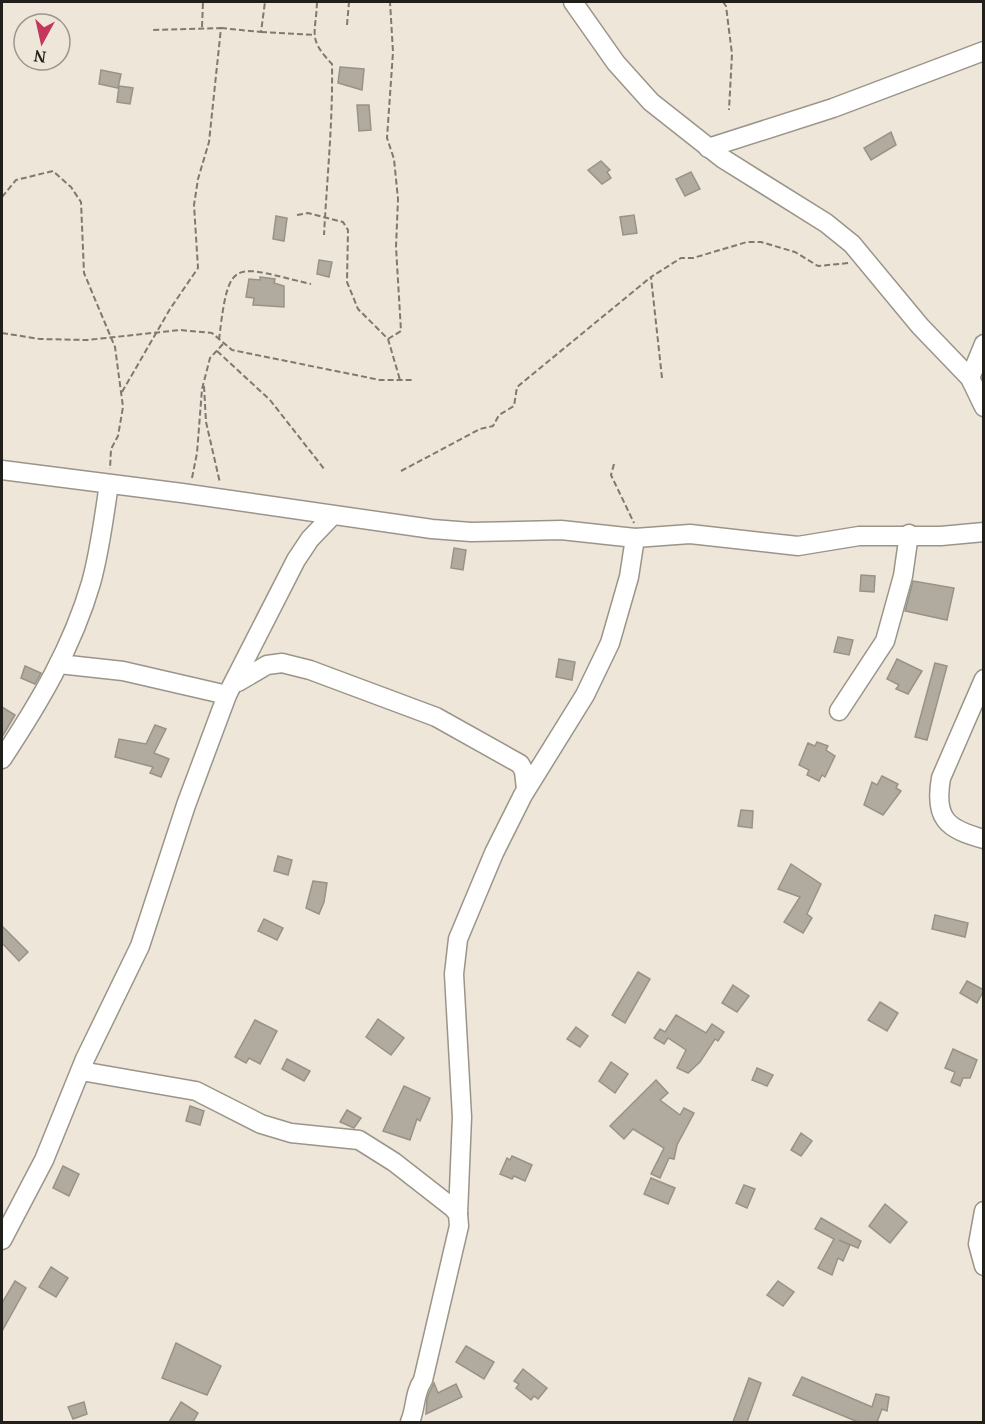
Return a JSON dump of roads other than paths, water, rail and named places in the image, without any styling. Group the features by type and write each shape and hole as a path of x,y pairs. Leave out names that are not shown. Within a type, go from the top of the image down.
{"street":[{"path":"573,2 633,84 659,109 708,148 833,228 866,259 920,326 970,378 984,407"},
{"path":"708,148 833,108 984,51"},
{"path":"970,378 984,344"},
{"path":"2,470 182,493 332,516 471,532 561,530 635,538 690,534 809,546 859,536 909,534 941,536 984,532"},
{"path":"2,759 60,664 76,626 92,581 109,484"},
{"path":"2,1240 49,1151 81,1071 140,946 186,805 230,691 296,560 310,539 332,516"},
{"path":"839,711 885,641 903,576 909,534"},
{"path":"410,1422 416,1403 416,1392 423,1380 459,1226 462,1117 455,949 494,853 526,789 585,695 610,643 629,577 635,538"},
{"path":"60,664 123,670 230,691 267,665 282,663 310,670 436,717 474,737 520,764 524,771 526,789"},
{"path":"984,680 941,778 938,794 939,808 946,823 956,831 984,839"},
{"path":"81,1071 196,1091 247,1118 291,1133 362,1132 394,1162 458,1214"},
{"path":"984,1211 978,1244 984,1266"}]}
